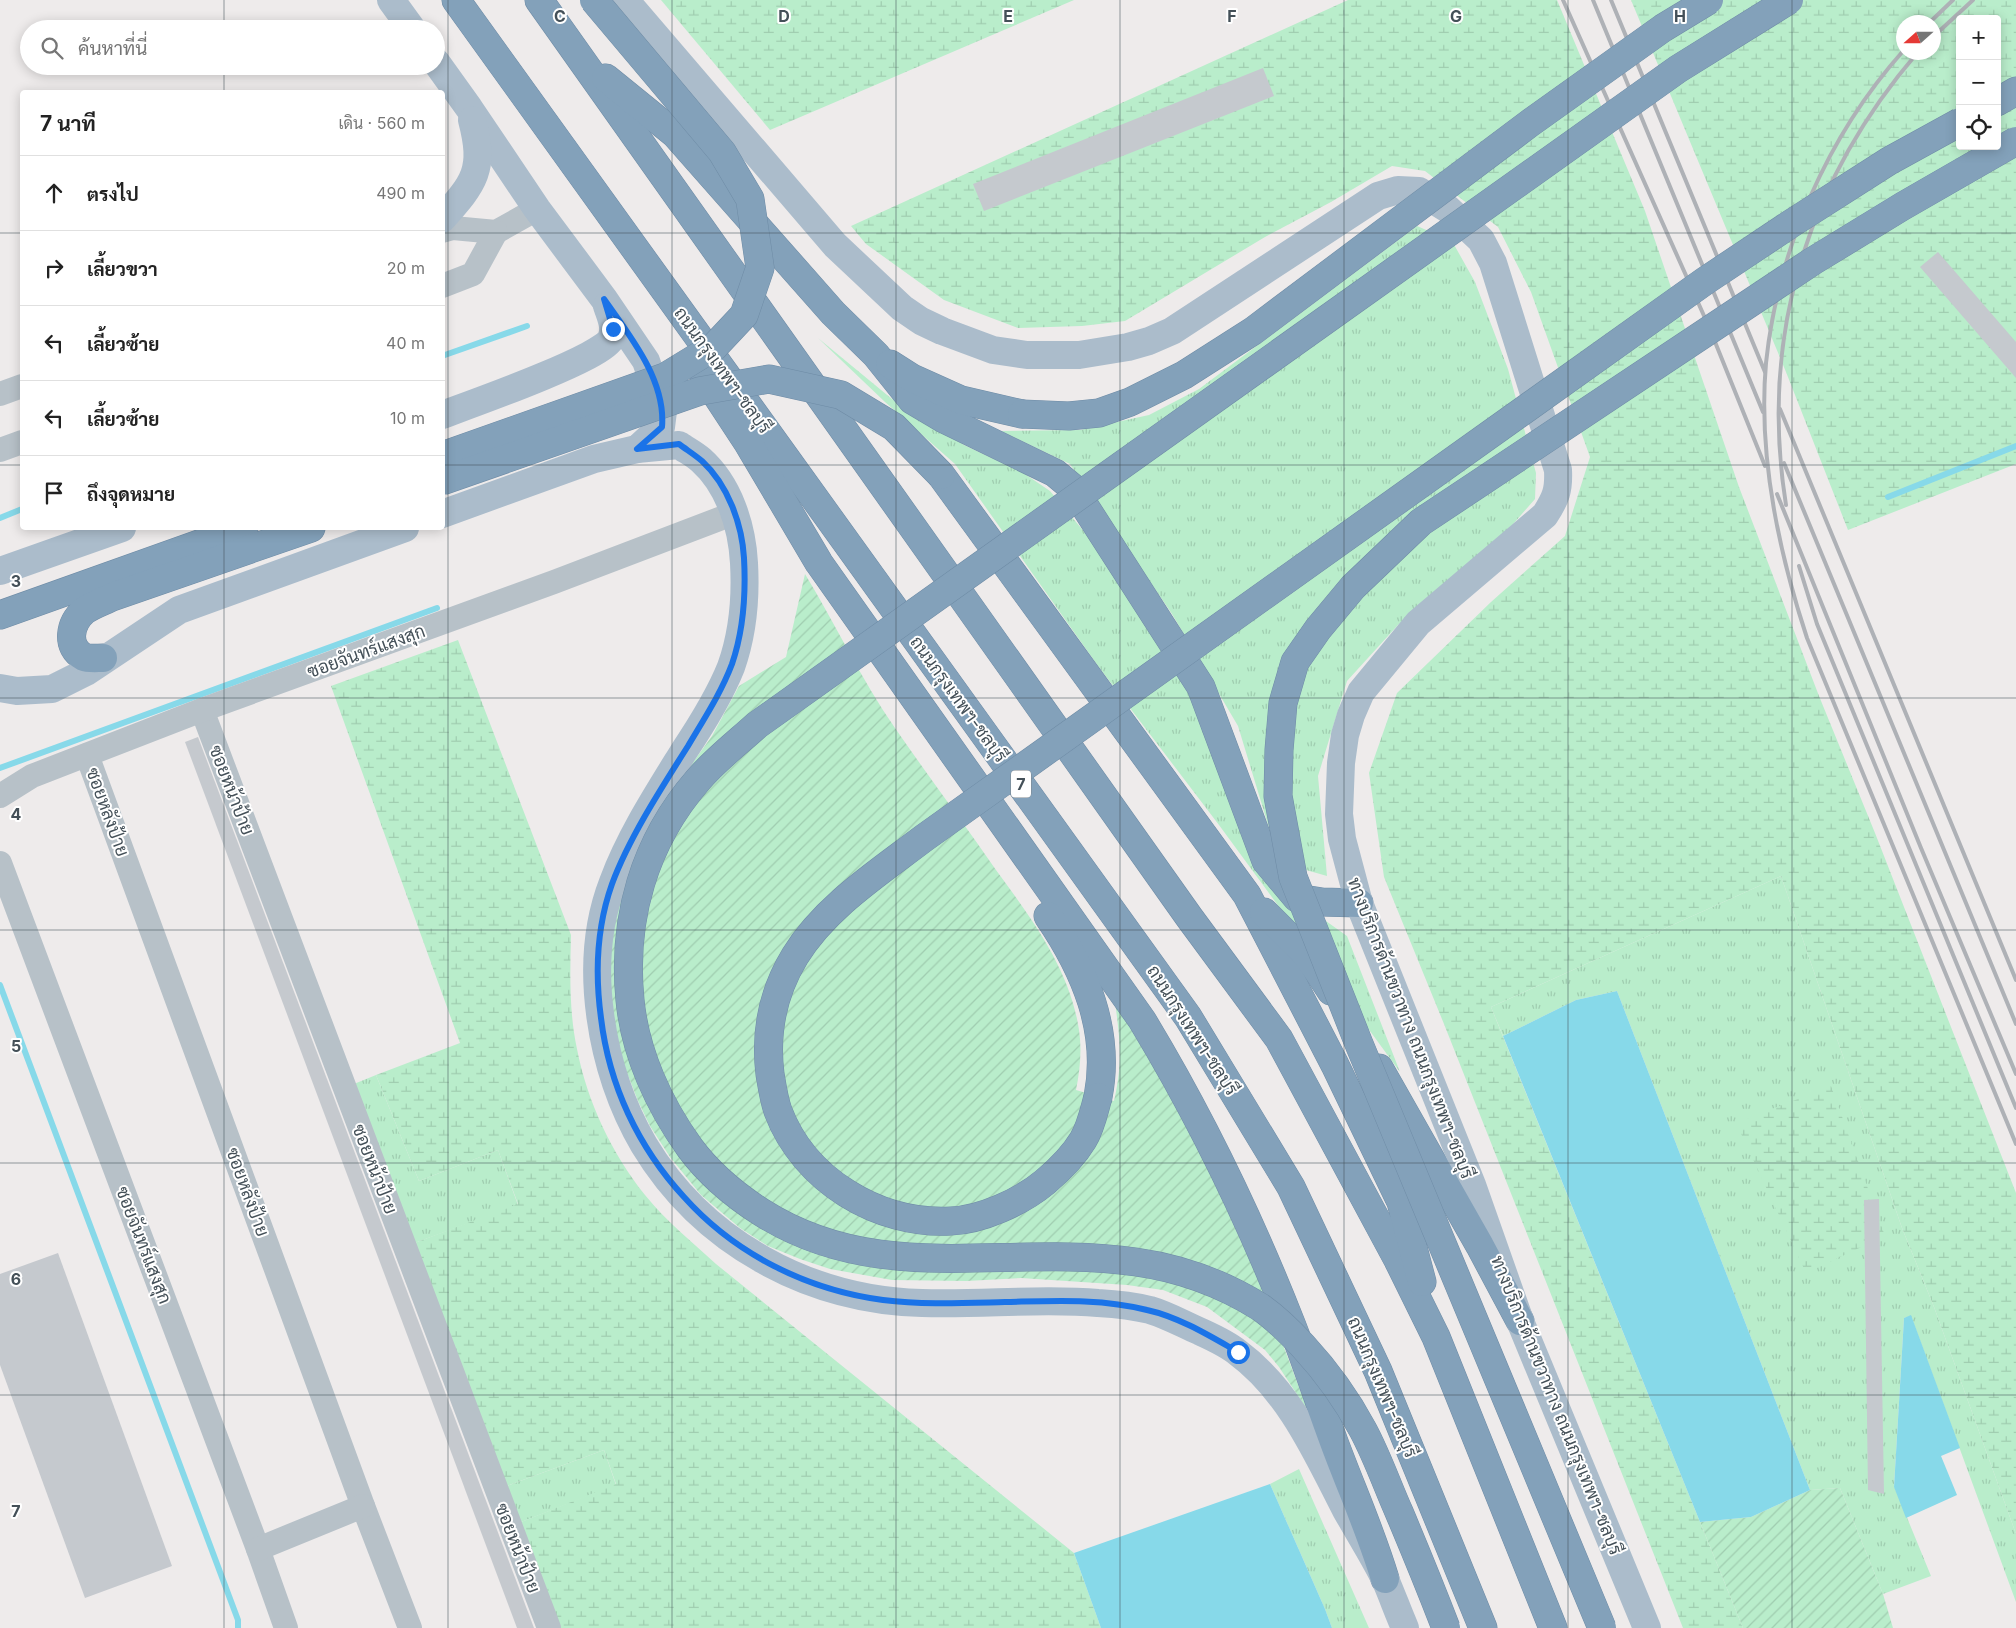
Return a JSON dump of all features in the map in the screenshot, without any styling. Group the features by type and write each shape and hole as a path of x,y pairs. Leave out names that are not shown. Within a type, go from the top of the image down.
{"highway":[{"path":"445,0 516,108 723,403 819,563 1136,1012 1174,1073 1210,1141 1290,1322 1335,1444 1369,1528 1385,1580"},
{"name":"ถนนกรุงเทพฯ-ชลบุรี","path":"456,0 1188,1017 1292,1187 1378,1370 1483,1628"},
{"path":"539,0 1189,917 1279,1039 1398,1260 1436,1337 1553,1628"},
{"path":"445,455 665,377 714,347 744,315 760,268 750,199 722,152 594,0"},
{"path":"876,355 912,378 960,400 1022,414 1069,416 1099,413 1130,402 1184,375 1253,331 1530,123 1663,28 1708,0"},
{"path":"1446,1628 1364,1432 1341,1392 1288,1329 1261,1308 1209,1281 1164,1267 1135,1262 1055,1257 930,1259 897,1257 835,1246 793,1231 748,1204 723,1186 701,1164 682,1137 664,1107 640,1053 631,1018 628,980 632,912 637,890 647,865 663,831 680,804 698,780 757,725 1678,69 1790,0"},
{"path":"574,51 675,134 833,313 876,355 912,400 944,419 1055,473 1073,488 1201,687 1266,861 1297,898 1322,902 1359,903"},
{"path":"2001,100 2016,91"},
{"path":"848,604 865,644 907,714 971,805 1034,895 1080,969 1096,1016 1102,1049 1102,1077 1098,1097 1083,1140 1053,1175 1021,1199 1003,1208 952,1222 923,1221 884,1211 865,1204 830,1183 807,1159 790,1134 778,1111 772,1088 768,1054 769,1028 780,987 796,955 828,915 853,892 924,838 971,805 1705,282 1889,161 1956,124"},
{"path":"1602,1628 1363,1054 1293,877 1278,796 1283,703 1295,662 1318,629 1354,587 1421,522 1813,260 2016,141"},
{"path":"445,480 700,391 769,379 841,395 894,427 941,475 1247,895 1335,1065 1400,1202 1436,1337"},
{"path":"1,614 238,530"},
{"path":"103,658 86,658 76,651 71,640 72,628 77,618 86,609 112,597 305,530"},
{"path":"1247,895 1308,956 1356,1030 1432,1160 1520,1321"}],"main road":[{"path":"391,0 405,20"},
{"name":"ทางบริการด้านขวาทาง ถนนกรุงเทพฯ-ชลบุรี","path":"626,0 835,245 902,308 942,331 993,350 1027,355 1079,355 1128,347 1149,341 1172,331 1378,196 1398,190 1418,191 1448,209 1481,240 1493,263 1558,470 1559,485 1555,500 1545,515 1418,623 1361,692 1351,715 1341,763 1339,797 1342,839 1359,903 1472,1185 1520,1321 1647,1628"},
{"path":"445,75 537,209 604,299 646,361 663,411 662,427 637,449"},
{"path":"445,214 474,180 478,162 478,142 469,108"},
{"path":"445,414 566,366 605,346 610,341 613,329 604,299"},
{"path":"445,513 594,459 637,449 679,444 703,462 721,485 735,513 743,542 746,584 745,608 731,666 714,704 671,773 628,848 612,884 603,915 599,947 600,1017 606,1054 615,1085 629,1118 667,1179 716,1229 739,1246 773,1266 804,1280 859,1296 887,1301 948,1303 1071,1301 1121,1305 1156,1312 1218,1340 1238,1352 1261,1373 1303,1426 1385,1580 1405,1628"},
{"path":"0,571 116,530"},
{"path":"0,688 17,691 52,689 86,672 103,658 179,610 400,530"}],"street":[{"path":"445,285 473,274 496,232 537,209"},
{"path":"445,230 453,228 496,232"},
{"path":"0,394 20,387"},
{"path":"0,450 20,443"},
{"name":"ซอยจันทร์แสงสุก","path":"0,796 32,776 202,710 554,582 735,513"},
{"name":"ซอยหน้าป้าย","path":"202,710 549,1628"},
{"name":"ซอยหลังป้าย","path":"87,755 363,1506 410,1628"},
{"name":"ซอยจันทร์แสงสุก","path":"0,863 286,1628"},
{"path":"258,1549 363,1506"}],"green space":[{"path":"661,0 1074,0 770,130"},
{"path":"1348,0 1557,0 1645,211 1739,487 1819,696 1875,833 2016,1193 2016,1534 1934,1307 1902,1228 1781,876 1491,1007 1743,1628 1683,1628 1384,877 1369,773 1397,693 1491,602 1565,536 1590,457 1531,292 1498,227 1425,171 1392,166 1331,202 1265,237 1125,321 1082,326 1018,328 944,300 866,244 851,226"},
{"path":"1631,0 2016,0 2016,464 1848,530 1786,372"},
{"path":"1417,226 1452,241 1475,282 1508,369 1536,473 1535,499 1501,538 1398,625 1347,681 1318,776 1327,876 1306,870 1273,841 1238,726 1172,614 1070,464 1001,431 1080,430 1149,415 1199,389"},
{"path":"818,338 892,399 964,445 1022,472 1050,491 1097,547 1192,693 1264,877 1347,936 1400,1072 1219,825 1098,666 955,464 885,402"},
{"path":"805,574 883,709 907,746 1035,926 1058,965 1067,986 1079,1030 1080,1060 1076,1090 1114,1101 1120,1063 1115,1002 1167,1089 1207,1165 1257,1276 1308,1411 1279,1367 1265,1350 1207,1307 1163,1290 1127,1285 1021,1278 966,1281 892,1280 830,1269 768,1246 740,1228 701,1195 670,1157 650,1126 624,1065 614,1025 609,972 613,929 620,892 681,779 712,736 739,686 786,657"},
{"path":"458,640 571,935 571,1007 581,1069 602,1126 633,1179 653,1205 716,1264 1074,1553 1101,1628 554,1628 516,1524 616,1484 604,1450 501,1488 409,1245 518,1204 498,1150 419,1181 376,1075 460,1043 331,686"},
{"path":"1781,876 1902,1228 1934,1307 2016,1534 2016,1602 1911,1316 1904,1318 1894,1486 1931,1576 1883,1594 1840,1488 1810,1490 1617,991 1576,1000 1503,1036 1491,1007"},
{"path":"376,1075 419,1181 498,1150 518,1205 409,1245 349,1086"},
{"path":"1831,1086 1885,1236 1806,1273 1736,1123"},
{"path":"604,1450 616,1485 516,1524 501,1488"},
{"path":"1299,1469 1369,1628 1332,1628 1270,1484"},
{"path":"1840,1488 1883,1594 1893,1628 1743,1628 1700,1522 1751,1517 1810,1490"}],"water":[{"path":"1617,991 1810,1490 1751,1517 1700,1522 1503,1036 1576,1000"},
{"path":"1911,1315 1960,1448 1941,1456 1957,1495 1906,1518 1894,1487 1904,1318"},
{"path":"1270,1484 1332,1628 1101,1628 1074,1553"}],"building":[{"path":"1263,68 1274,96 984,211 973,184"},
{"path":"1938,252 2016,342 2016,378 1920,267"},
{"path":"198,737 534,1628 517,1628 185,742"},
{"path":"1879,1199 1884,1494 1868,1490 1864,1200"},
{"path":"58,1253 172,1566 85,1598 0,1365 0,1274"}],"waterway":[{"path":"445,355 527,326"},
{"path":"1888,497 2016,446"},
{"path":"0,518 20,510"},
{"path":"0,768 437,608"},
{"path":"0,985 238,1620 238,1628"}],"railway":[{"path":"1563,0 1709,327 1765,466"},
{"path":"1593,0 1763,412"},
{"path":"1611,0 1765,372"},
{"path":"1937,15 1953,0"},
{"path":"1941,30 1973,0"},
{"path":"1896,59 1876,83 1830,157 1811,196 1782,278 1772,320 1766,363 1764,397 1768,467 1780,537 1807,638 2016,1144"},
{"path":"1786,505 1779,442 1780,381 1787,321 1800,264 1820,207 1847,153 1879,102 1912,60"},
{"path":"1780,409 2016,980"},
{"path":"1784,463 2016,1024"},
{"path":"1777,494 1921,848 2016,1074"},
{"path":"1799,566 1817,624 2016,1108"}],"route":[{"path":"613,329 613,323 604,299 646,361 663,411 662,427 637,449 679,444 703,462 721,485 735,513 743,542 746,584 745,608 731,666 714,704 671,773 628,848 612,884 603,915 599,947 598,982 600,1017 606,1054 615,1085 629,1118 646,1148 667,1179 716,1229 739,1246 773,1266 804,1280 859,1296 887,1301 965,1303 1071,1301 1121,1305 1149,1310 1171,1318 1218,1340 1238,1352"}]}
